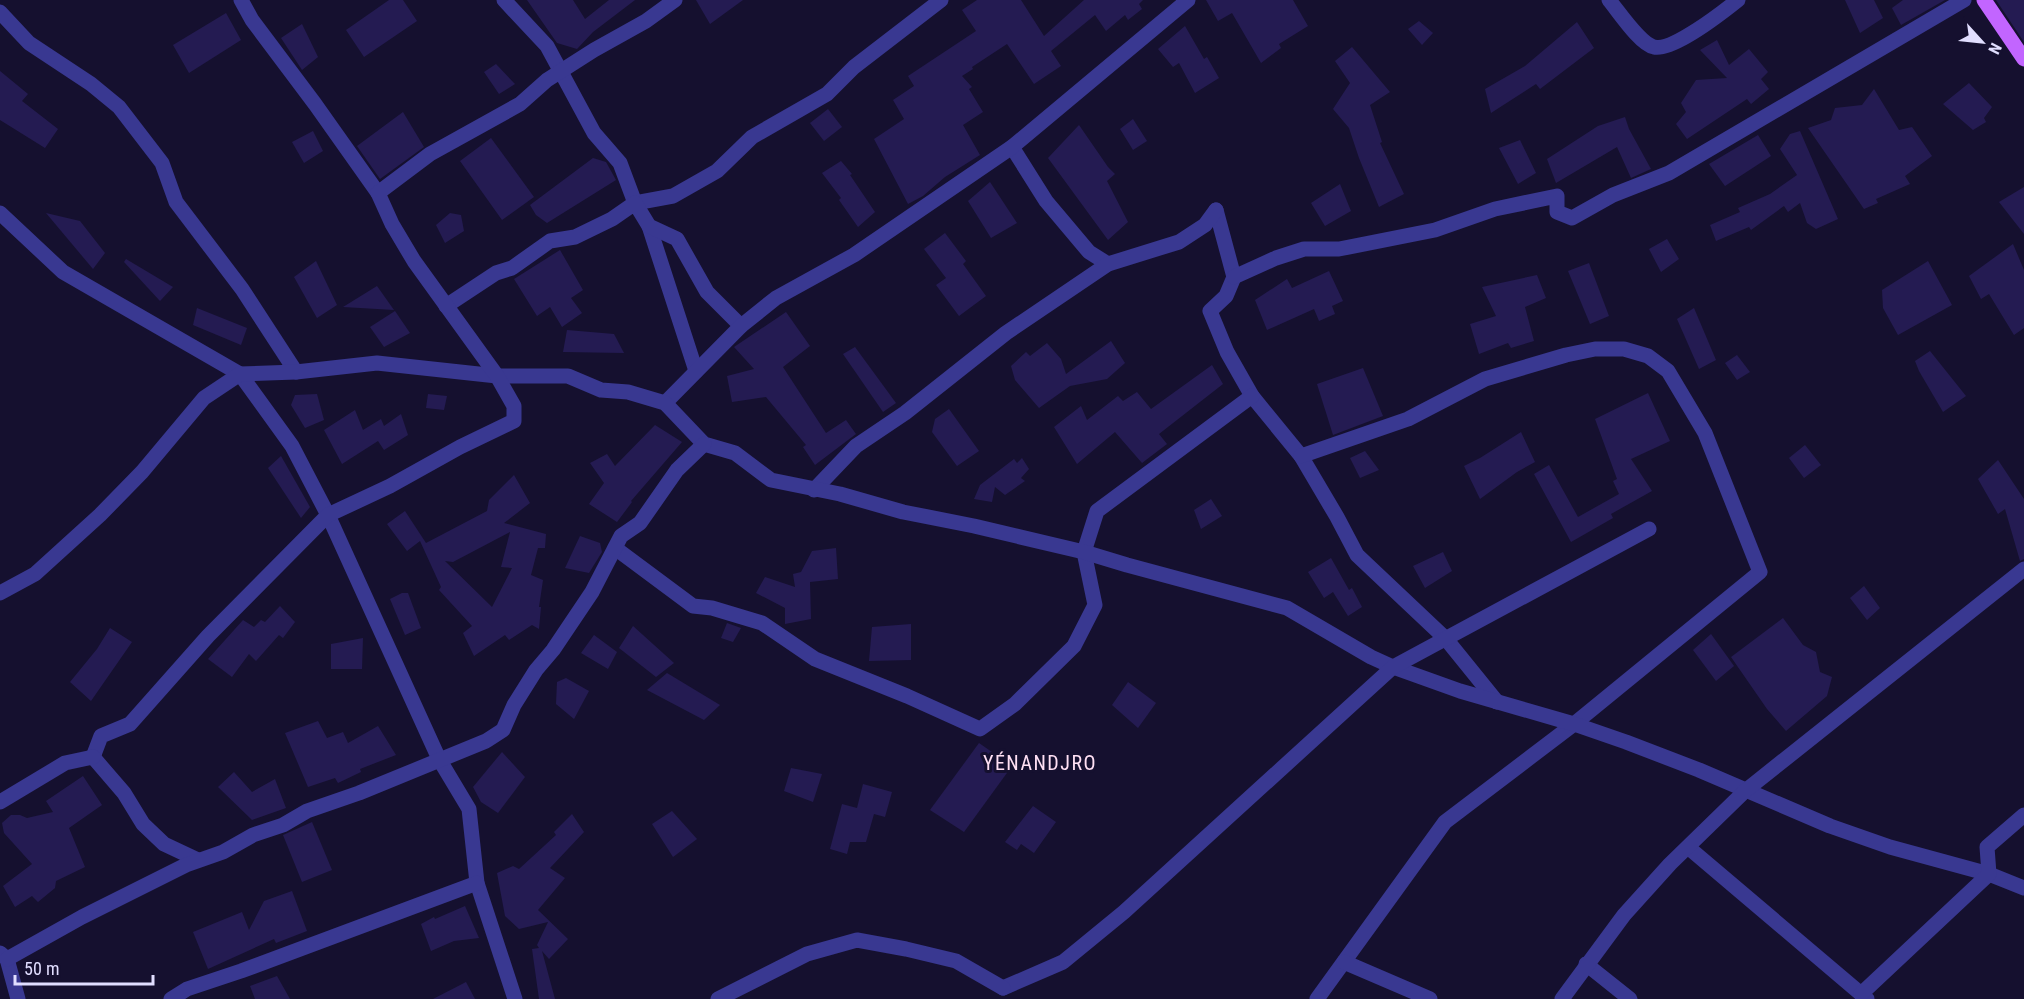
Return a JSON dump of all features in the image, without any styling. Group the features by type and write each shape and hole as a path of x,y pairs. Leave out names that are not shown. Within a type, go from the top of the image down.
{"main road":[{"path":"1984,0 2024,57"}],"street":[{"path":"93,757 101,736 130,724 208,636 327,515 390,486 460,447 514,421 514,406 497,376 414,261 392,224 378,193 252,20 242,0"},
{"path":"504,0 548,46 594,133 620,163 635,203 648,226 696,371"},
{"path":"378,193 430,154 520,104 547,80 646,21 675,0"},
{"path":"446,306 496,273 512,268 550,241 575,237 612,219 635,203 673,196 717,171 752,137 827,94 854,67 941,0"},
{"path":"665,403 741,326 776,298 854,255 1012,147 1188,0"},
{"path":"1609,0 1644,41 1653,47 1665,48 1708,23 1738,0"},
{"path":"1234,277 1276,258 1304,249 1339,249 1435,230 1495,209 1557,196 1557,212 1572,218 1613,195 1669,173 1964,0"},
{"path":"0,12 29,43 91,84 119,107 162,163 176,202 242,289 296,372"},
{"path":"1012,147 1046,201 1089,252 1108,264"},
{"path":"814,490 856,446 905,413 1006,333 1108,264 1179,242 1205,225 1216,210 1234,277 1226,296 1210,311 1227,352 1252,396 1300,456 1357,555 1446,639 1497,702"},
{"path":"0,213 63,272 240,374 292,446 327,515 439,759 469,808 477,883 515,999"},
{"path":"648,226 677,239 707,292 741,326"},
{"path":"1300,456 1408,419 1485,380 1566,355 1595,349 1624,349 1648,356 1668,371 1705,433 1760,572 1574,724 1445,822 1317,999"},
{"path":"0,593 35,574 142,472 204,398 240,374 296,372 377,363 497,376 568,376 601,390 628,392 665,403 704,444 735,453 771,480 840,494 903,512 1084,552 1127,566 1287,608 1371,657 1393,667 1497,702 1574,724 1699,770 1830,826 1890,847 1989,874 2024,888"},
{"path":"615,548 693,606 712,608 762,623 815,659 907,696 980,729 1015,704 1074,646 1095,605 1084,552 1097,511 1252,396"},
{"path":"18,999 3,956 198,860 223,852 253,835 283,825 307,811 359,793 486,741 503,730 514,705 536,670 553,650 592,592 621,536 640,523 677,470 704,444"},
{"path":"718,999 807,954 857,940 956,961 1003,993 1063,962 1124,912 1393,667 1649,529"},
{"path":"1562,999 1624,915 1670,864 1745,791 2024,569"},
{"path":"0,802 66,763 93,757"},
{"path":"93,757 124,793 143,824 164,844 198,860"},
{"path":"1689,848 1864,997 1989,874 1987,847 2024,815"},
{"path":"171,999 187,989 477,883"},
{"path":"1344,962 1431,999"},
{"path":"1586,964 1630,999"}],"building":[{"path":"389,0 403,0 417,21 364,57 346,30"},
{"path":"527,0 573,0 585,19 609,0 635,0 593,32 577,49 557,43"},
{"path":"696,0 743,0 710,24"},
{"path":"977,0 1021,0 1044,36 1084,0 1143,0 1139,4 1142,9 1128,20 1125,15 1106,31 1095,15 1051,51 1061,66 1034,84 1007,44 972,67 973,69 962,76 972,87 969,89 983,112 963,125 980,155 945,177 923,196 908,204 874,139 904,119 893,100 914,86 908,76 976,31 962,10"},
{"path":"1206,0 1293,0 1308,26 1279,44 1281,48 1261,63 1232,13 1218,21"},
{"path":"1845,0 1874,0 1883,18 1860,33"},
{"path":"1903,0 1945,0 1901,25 1892,8"},
{"path":"1996,0 2024,0 2024,42"},
{"path":"226,13 241,40 189,73 173,45"},
{"path":"1419,21 1433,33 1422,45 1408,29"},
{"path":"1577,22 1594,48 1540,89 1536,84 1491,113 1485,89 1525,66"},
{"path":"302,24 318,57 302,70 281,38"},
{"path":"1185,26 1204,59 1207,57 1219,78 1195,93 1179,63 1173,67 1158,49"},
{"path":"1717,40 1729,65 1749,49 1768,72 1761,79 1769,89 1751,104 1747,99 1687,139 1676,124 1686,112 1681,103 1696,80 1727,78 1700,50"},
{"path":"1352,47 1390,92 1370,105 1382,142 1380,143 1404,194 1379,207 1349,128 1333,109 1350,83 1335,61"},
{"path":"496,64 515,84 499,94 484,72"},
{"path":"0,71 28,94 22,101 58,129 45,148 0,120"},
{"path":"1969,83 1992,107 1984,118 1986,122 1973,130 1943,104"},
{"path":"1874,89 1899,130 1912,127 1932,156 1905,176 1910,184 1876,199 1878,203 1864,209 1808,128 1831,120 1835,108 1862,105"},
{"path":"828,109 842,127 824,141 810,123"},
{"path":"403,112 424,147 380,179 357,146"},
{"path":"1625,117 1651,169 1631,178 1617,147 1556,183 1547,159 1598,126"},
{"path":"1133,119 1147,141 1133,150 1120,129"},
{"path":"1079,125 1115,174 1107,181 1128,222 1108,240 1048,158"},
{"path":"313,131 323,151 304,163 292,142"},
{"path":"1800,131 1838,219 1816,229 1807,223 1800,203 1788,212 1784,206 1751,230 1749,227 1716,241 1710,225 1740,212 1738,208 1770,194 1797,175 1780,149 1790,134"},
{"path":"1758,135 1771,156 1725,186 1709,164"},
{"path":"491,138 534,197 502,220 460,161"},
{"path":"1520,140 1536,173 1518,184 1499,148"},
{"path":"593,158 606,162 616,180 547,223 536,215 530,205"},
{"path":"841,161 852,174 850,175 875,212 858,227 839,200 841,198 822,173"},
{"path":"990,182 1017,223 991,238 968,201"},
{"path":"1340,184 1351,211 1325,226 1311,203"},
{"path":"2024,187 2024,234 1999,202"},
{"path":"46,213 80,221 105,253 93,269"},
{"path":"450,213 461,215 464,231 445,243 436,225"},
{"path":"945,233 966,261 963,264 986,296 959,316 936,285 946,278 924,249"},
{"path":"1667,239 1679,259 1661,272 1649,249"},
{"path":"2013,244 2024,270 2024,328 2014,335 1989,294 1981,299 1969,276"},
{"path":"560,250 583,290 571,298 582,313 562,327 550,307 537,316 514,279"},
{"path":"126,259 173,287 160,301 124,262"},
{"path":"316,261 337,305 317,318 294,277"},
{"path":"1928,261 1952,305 1898,335 1883,308 1882,290"},
{"path":"1589,263 1609,316 1590,324 1568,271"},
{"path":"1329,271 1343,301 1332,306 1335,314 1319,321 1314,309 1267,330 1255,300 1287,279 1292,288"},
{"path":"1537,275 1546,298 1525,307 1534,341 1511,348 1508,343 1479,354 1470,324 1496,316 1482,287"},
{"path":"377,286 394,310 343,307"},
{"path":"197,308 247,328 241,345 193,325"},
{"path":"1694,308 1716,360 1699,369 1677,319"},
{"path":"395,311 410,333 384,347 370,327"},
{"path":"786,312 810,346 783,367 826,433 846,420 856,434 815,465 803,447 806,445 766,397 732,402 727,376 754,369 734,347"},
{"path":"567,330 614,334 624,353 563,352"},
{"path":"1111,341 1125,363 1107,379 1070,386 1039,408 1015,380 1011,366 1026,352 1030,356 1047,343 1061,359 1066,374"},
{"path":"855,347 896,403 883,412 843,354"},
{"path":"1930,351 1966,396 1943,412 1915,361"},
{"path":"1737,355 1750,372 1737,380 1725,363"},
{"path":"1212,365 1223,384 1159,434 1167,444 1142,463 1115,432 1077,464 1054,427 1081,406 1087,420 1118,396 1123,401 1137,392 1151,409"},
{"path":"1363,368 1383,416 1333,435 1317,384"},
{"path":"1648,393 1670,441 1631,459 1652,491 1611,514 1613,518 1571,542 1534,474 1549,465 1578,517 1619,494 1613,481 1617,479 1595,419"},
{"path":"317,394 324,420 305,428 291,405 295,395"},
{"path":"428,394 447,396 444,410 426,408"},
{"path":"949,409 979,451 957,466 932,432 935,419"},
{"path":"355,410 363,430 381,419 384,426 401,414 408,435 384,450 378,441 342,464 324,430"},
{"path":"655,425 682,442 631,501 617,522 589,504 604,483 590,463 607,454 615,466"},
{"path":"1521,432 1535,462 1480,499 1464,466"},
{"path":"1805,445 1821,465 1804,478 1789,458"},
{"path":"1365,451 1379,470 1360,478 1350,458"},
{"path":"281,456 310,507 301,518 268,468"},
{"path":"1022,458 1029,469 1021,478 1025,481 1005,495 995,487 992,502 974,499 980,485 1014,459 1017,463"},
{"path":"1998,460 2024,499 2024,559 2020,561 2005,509 1998,514 1978,479"},
{"path":"514,475 530,503 504,523 546,534 545,548 538,548 531,575 543,580 539,629 532,625 509,640 505,635 474,656 463,633 472,626 439,590 441,587 420,541 407,551 387,524 405,511 426,543 487,511 489,500","holes":["510,532 501,567 512,568 492,607 445,561 453,562"]},
{"path":"1211,499 1222,516 1201,529 1194,510"},
{"path":"580,536 600,543 602,552 589,573 565,568"},
{"path":"836,548 838,579 810,582 811,619 785,624 785,608 756,593 765,577 795,587 793,574 801,572 812,551"},
{"path":"1443,552 1452,571 1425,588 1413,566"},
{"path":"1331,558 1349,590 1352,588 1362,607 1348,616 1333,592 1324,598 1308,572"},
{"path":"1864,586 1880,608 1867,620 1850,598"},
{"path":"402,593 408,593 421,628 405,635 390,599"},
{"path":"280,606 295,622 283,638 279,635 256,661 249,654 232,677 208,659 243,620 254,627 261,620 265,622"},
{"path":"1783,618 1803,645 1816,652 1820,672 1832,677 1827,696 1786,731 1767,709 1731,657"},
{"path":"727,623 741,628 733,642 721,638"},
{"path":"911,624 911,660 869,661 872,627"},
{"path":"633,626 674,663 656,677 619,648"},
{"path":"110,628 132,642 91,701 70,682 97,649"},
{"path":"1711,634 1734,666 1716,681 1693,650"},
{"path":"594,635 617,652 608,669 581,653"},
{"path":"363,638 362,669 331,669 331,644"},
{"path":"667,673 720,705 704,720 647,690"},
{"path":"566,678 589,691 574,719 556,704 557,682"},
{"path":"1128,682 1156,703 1138,728 1112,705"},
{"path":"318,721 327,738 343,732 348,743 378,726 396,755 360,769 361,772 338,783 335,778 308,787 285,733"},
{"path":"979,743 1012,766 964,832 930,810"},
{"path":"502,752 525,777 498,813 481,802 473,787"},
{"path":"791,768 822,774 813,802 784,791"},
{"path":"234,772 252,792 275,779 286,808 252,820 218,787"},
{"path":"83,776 102,805 69,828 85,867 56,881 55,888 38,902 32,896 15,907 3,886 32,864 4,833 2,823 11,815 27,818 53,812 46,801"},
{"path":"863,784 892,792 885,817 874,814 866,842 850,842 847,854 830,849 842,804 857,808"},
{"path":"1033,806 1056,822 1034,853 1021,844 1017,850 1005,842"},
{"path":"672,811 697,839 673,857 652,824"},
{"path":"572,814 584,832 550,868 565,878 538,910 568,939 549,959 542,951 555,999 539,999 532,949 539,948 537,945 548,922 519,929 505,916 497,873 513,866 519,869 556,835 554,832"},
{"path":"312,822 332,870 302,882 283,835"},
{"path":"292,891 307,931 276,943 274,939 208,969 193,932 242,912 249,930 264,901"},
{"path":"465,906 479,938 454,941 431,951 421,924"},
{"path":"277,976 290,999 255,999 250,986"},
{"path":"466,982 475,999 433,999"}],"district":[{"name":"YÉNANDJRO","path":"1040,763"}]}
